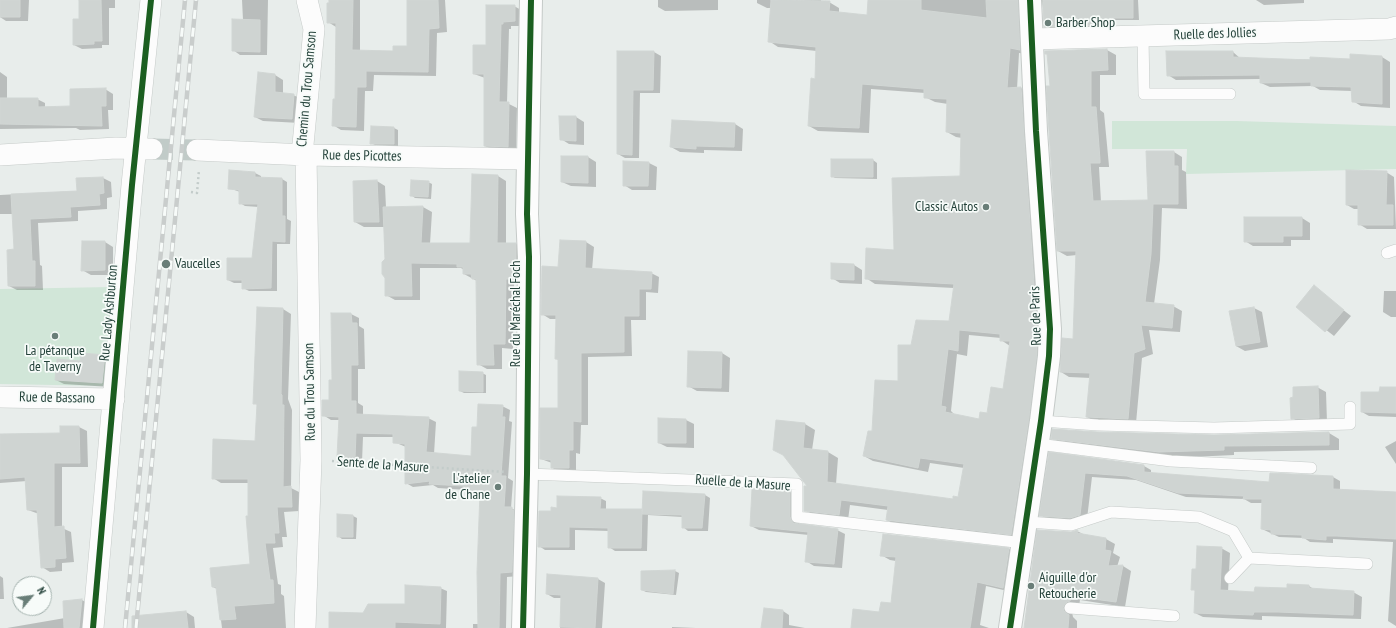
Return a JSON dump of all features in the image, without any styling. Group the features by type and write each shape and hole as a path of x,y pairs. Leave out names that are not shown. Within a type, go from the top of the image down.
{"street":[{"name":"Rue Lady Ashburton","path":"93,628 114,399 144,148 151,0"},
{"name":"Chemin du Trou Samson","path":"304,155 314,29 307,0"},
{"name":"Rue du Maréchal Foch","path":"523,628 527,474 528,159 531,0"},
{"name":"Rue de Paris","path":"1010,628 1026,532 1038,444 1049,356 1050,329 1036,131 1033,39 1030,0"},
{"name":"Ruelle des Jollies","path":"1033,39 1389,29 1396,27"},
{"path":"0,154 144,148"},
{"name":"Rue des Picottes","path":"198,158 304,155 528,159"},
{"name":"Rue du Trou Samson","path":"304,155 311,460 305,628"},
{"name":"Rue de Bassano","path":"0,397 114,399"}],"lane":[{"path":"1142,36 1144,94 1230,94"},
{"path":"1041,421 1098,425 1214,428 1350,424 1350,407"},
{"path":"1038,444 1171,462 1311,468"},
{"name":"Ruelle de la Masure","path":"527,474 797,484 797,517 1026,532"},
{"path":"1026,532 1071,525 1111,512 1199,517 1233,531 1249,558"},
{"path":"1230,578 1249,558 1367,564"},
{"path":"1070,608 1174,616"}],"path":[{"path":"191,192 197,193 198,158"}],"green space":[{"path":"1112,121 1237,121 1396,126 1396,169 1186,174 1187,149 1112,149"},
{"name":"La pétanque de Taverny","path":"111,287 107,386 0,384 0,289"}],"building":[{"path":"0,0 20,0 20,17 0,17"},
{"path":"79,0 101,0 102,41 94,41 94,44 73,45 73,19 79,19"},
{"path":"329,0 353,0 352,50 393,51 393,46 407,46 407,0 438,0 439,28 429,29 428,72 366,71 366,87 357,87 356,127 332,126 333,99 335,99 336,23 327,23 327,3 329,3"},
{"path":"771,0 830,1 829,11 867,15 868,0 921,0 921,10 987,18 986,0 1018,0 1020,50 1010,48 1007,88 1021,87 1037,329 1037,355 1029,419 1011,535 886,520 888,506 841,500 839,515 804,511 804,486 807,486 783,455 773,450 776,420 805,423 803,448 828,451 827,482 953,499 953,496 958,497 964,464 920,458 918,468 863,456 868,431 872,431 875,380 898,381 898,345 911,345 916,320 949,321 954,284 865,279 866,248 894,250 892,178 960,176 961,133 946,132 947,99 924,98 924,89 862,84 859,128 808,126 811,78 815,79 816,47 768,42","holes":["959,330 1000,334 1000,341 1010,341 1003,389 991,387 987,413 980,412 979,419 945,412 946,407 941,406 948,349 958,351"]},
{"path":"1043,0 1133,0 1133,18 1109,18 1109,23 1107,23 1107,25 1044,27"},
{"path":"486,5 515,5 515,21 503,22 503,24 501,24 499,102 509,102 508,147 484,146 484,74 473,74 473,45 486,45"},
{"path":"232,19 260,20 260,52 232,51"},
{"path":"1107,49 1108,70 1091,71 1091,107 1096,107 1100,160 1100,163 1090,163 1093,201 1148,200 1146,151 1174,151 1174,166 1178,166 1178,204 1153,204 1151,254 1145,302 1174,305 1172,328 1141,325 1145,349 1134,353 1128,419 1086,417 1090,373 1060,372 1062,338 1073,339 1076,251 1057,251 1046,86 1050,86 1047,54 1045,54 1045,51"},
{"path":"617,51 654,51 653,90 633,90 632,155 617,154"},
{"path":"1166,51 1233,51 1233,57 1310,60 1310,57 1350,59 1350,54 1382,56 1382,104 1352,102 1351,87 1311,86 1311,82 1260,83 1260,75 1167,76"},
{"path":"258,72 275,74 275,92 294,94 292,119 254,117"},
{"path":"106,88 106,106 101,106 102,126 0,124 0,98 38,98 38,107 70,106 70,89"},
{"path":"559,116 576,116 576,141 560,140"},
{"path":"672,120 735,123 734,147 696,146 696,149 670,147"},
{"path":"371,126 394,127 394,144 370,144"},
{"path":"561,156 588,156 588,183 561,182"},
{"path":"831,159 873,159 873,177 831,177"},
{"path":"623,161 649,162 648,186 623,186"},
{"path":"229,170 255,172 255,177 282,178 282,216 285,216 285,242 272,241 271,288 242,289 242,280 227,280 227,258 252,258 258,204 239,204 239,190 228,189"},
{"path":"1346,170 1387,171 1386,205 1393,205 1393,225 1358,225 1358,205 1346,205"},
{"path":"472,174 498,175 497,243 516,243 516,279 506,279 505,344 493,344 494,365 477,365 476,279 472,279 471,274 463,274 463,267 457,267 457,264 411,263 412,296 385,296 385,278 382,274 382,262 385,259 383,207 423,206 421,243 470,243"},
{"path":"103,177 104,193 99,194 100,205 70,207 71,217 30,219 32,261 35,261 35,286 8,286 7,250 14,249 11,194 77,191 76,178"},
{"path":"377,180 379,222 354,222 353,181"},
{"path":"411,180 429,181 428,197 410,196"},
{"path":"1244,217 1302,217 1302,236 1283,236 1283,242 1244,242"},
{"path":"560,240 586,241 585,268 652,272 651,289 639,289 639,316 624,316 624,352 581,353 581,422 573,421 573,450 569,450 569,468 551,468 551,460 540,459 540,408 558,408 558,359 555,359 556,315 541,315 542,266 558,267"},
{"path":"82,241 105,241 105,270 81,271"},
{"path":"831,263 854,264 854,280 831,279"},
{"path":"1314,285 1344,310 1325,332 1296,307"},
{"path":"257,307 283,308 281,394 282,405 284,405 283,487 291,486 292,507 277,507 279,533 274,533 275,543 265,543 270,580 273,580 274,603 234,606 236,619 220,620 216,587 212,587 210,568 250,564 246,516 248,516 248,479 212,479 213,439 255,441 257,404 253,404"},
{"path":"1254,307 1260,342 1236,346 1229,311"},
{"path":"331,313 351,313 352,323 357,323 358,365 351,365 351,401 356,401 356,414 429,417 426,452 471,456 472,427 477,427 478,404 503,405 502,417 505,417 501,476 506,476 504,507 512,507 512,510 514,510 512,572 500,573 499,628 478,628 477,572 480,492 467,491 463,486 429,484 430,481 405,484 405,444 393,443 393,434 356,433 355,458 337,457 339,417 322,416 322,400 329,400 329,380 332,380"},
{"path":"688,351 722,352 721,388 687,387"},
{"path":"81,353 105,355 102,383 55,380 57,359 80,361"},
{"path":"459,371 483,372 483,392 459,391"},
{"path":"1318,386 1319,418 1291,419 1290,398 1293,397 1293,387"},
{"path":"1380,387 1396,387 1396,413 1361,412 1361,392 1379,392"},
{"path":"658,418 686,419 686,443 658,443"},
{"path":"60,426 79,426 80,463 54,463 54,527 64,526 66,558 55,559 55,567 41,568 37,510 27,510 25,477 0,479 0,434 60,433"},
{"path":"1052,429 1098,432 1214,435 1329,432 1329,445 1224,446 1224,450 1159,452 1051,439"},
{"path":"1049,452 1144,465 1144,472 1269,482 1270,473 1333,476 1333,489 1396,492 1396,539 1326,536 1326,540 1302,538 1302,535 1271,534 1271,530 1261,529 1262,499 1243,499 1244,496 1178,493 1127,476 1085,473 1080,515 1070,518 1039,516"},
{"path":"752,489 790,491 790,517 793,523 838,529 834,564 805,562 808,532 750,526"},
{"path":"643,491 705,494 702,528 682,528 682,515 642,514"},
{"path":"557,496 601,497 600,509 642,509 641,548 608,548 608,528 569,527 569,547 538,547 539,511 551,511 551,507 557,508"},
{"path":"337,514 353,515 353,537 337,537"},
{"path":"1037,530 1071,532 1078,530 1077,533 1106,538 1105,550 1111,551 1108,566 1123,565 1116,602 1071,596 1070,601 1063,607 1064,611 1069,615 1068,628 1024,628"},
{"path":"883,534 1009,548 1003,588 977,582 970,628 851,628 853,609 879,612 881,602 891,603 896,557 880,556"},
{"path":"1197,546 1222,547 1220,590 1254,592 1255,587 1287,588 1287,584 1309,585 1309,588 1354,591 1353,615 1278,612 1254,612 1253,615 1194,613 1195,590 1191,590 1192,569 1196,569"},
{"path":"675,570 673,594 641,590 641,571"},
{"path":"547,574 598,578 595,628 560,627 561,595 546,594"},
{"path":"405,585 441,587 440,624 395,622 395,628 329,628 329,612 363,613 368,604 405,604"},
{"path":"82,599 79,628 64,628 63,601"},
{"path":"764,608 783,610 782,628 761,628"},
{"path":"186,611 188,628 132,628 132,616"}],"tunnel":[{"path":"152,149 197,150"}],"railway":[{"path":"125,628 185,0"},
{"path":"136,628 196,0"}],"cycle path":[{"path":"93,628 132,185 151,0"},
{"path":"523,628 527,474 529,257 527,214 531,0"},
{"path":"1010,628 1041,421 1049,356 1050,329 1036,131 1030,0"}],"place":[{"name":"Barber Shop","path":"1048,23"},
{"name":"Classic Autos","path":"986,207"},
{"name":"Vaucelles","path":"166,264"},
{"name":"La pétanque de Taverny","path":"55,336"},
{"name":"L'atelier de Chane","path":"498,487"},
{"name":"Aiguille d'or Retoucherie","path":"1031,586"}]}
